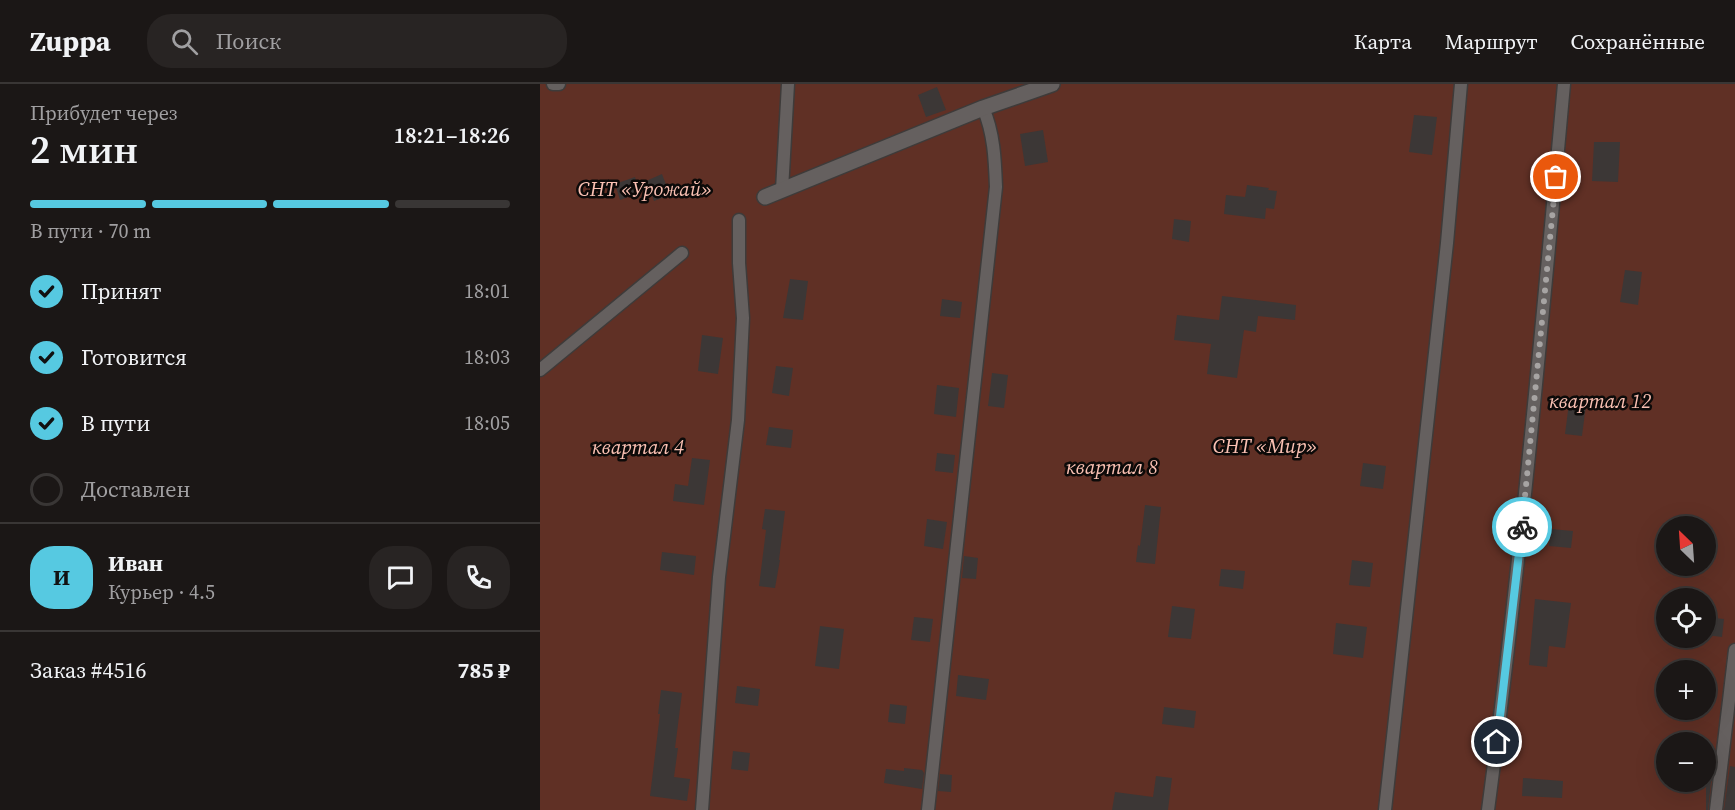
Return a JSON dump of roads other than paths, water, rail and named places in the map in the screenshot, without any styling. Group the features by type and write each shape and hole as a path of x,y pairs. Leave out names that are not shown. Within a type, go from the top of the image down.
{"street":[{"path":"765,197 983,108 1052,84"}],"lane":[{"path":"553,84 559,84"},
{"path":"782,190 788,84"},
{"path":"1385,810 1447,243 1461,84"},
{"path":"1488,810 1506,675 1530,459 1564,84"},
{"path":"928,810 996,187 995,160 989,121 983,108"},
{"path":"702,810 719,577 738,420 743,318 739,220"},
{"path":"540,370 682,253"},
{"path":"1716,810 1735,650"}],"park label":[{"name":"СНТ «Урожай»","path":"645,189"},
{"name":"квартал 12","path":"1600,401"},
{"name":"СНТ «Мир»","path":"1265,446"},
{"name":"квартал 4","path":"638,447"},
{"name":"квартал 8","path":"1112,467"}]}
